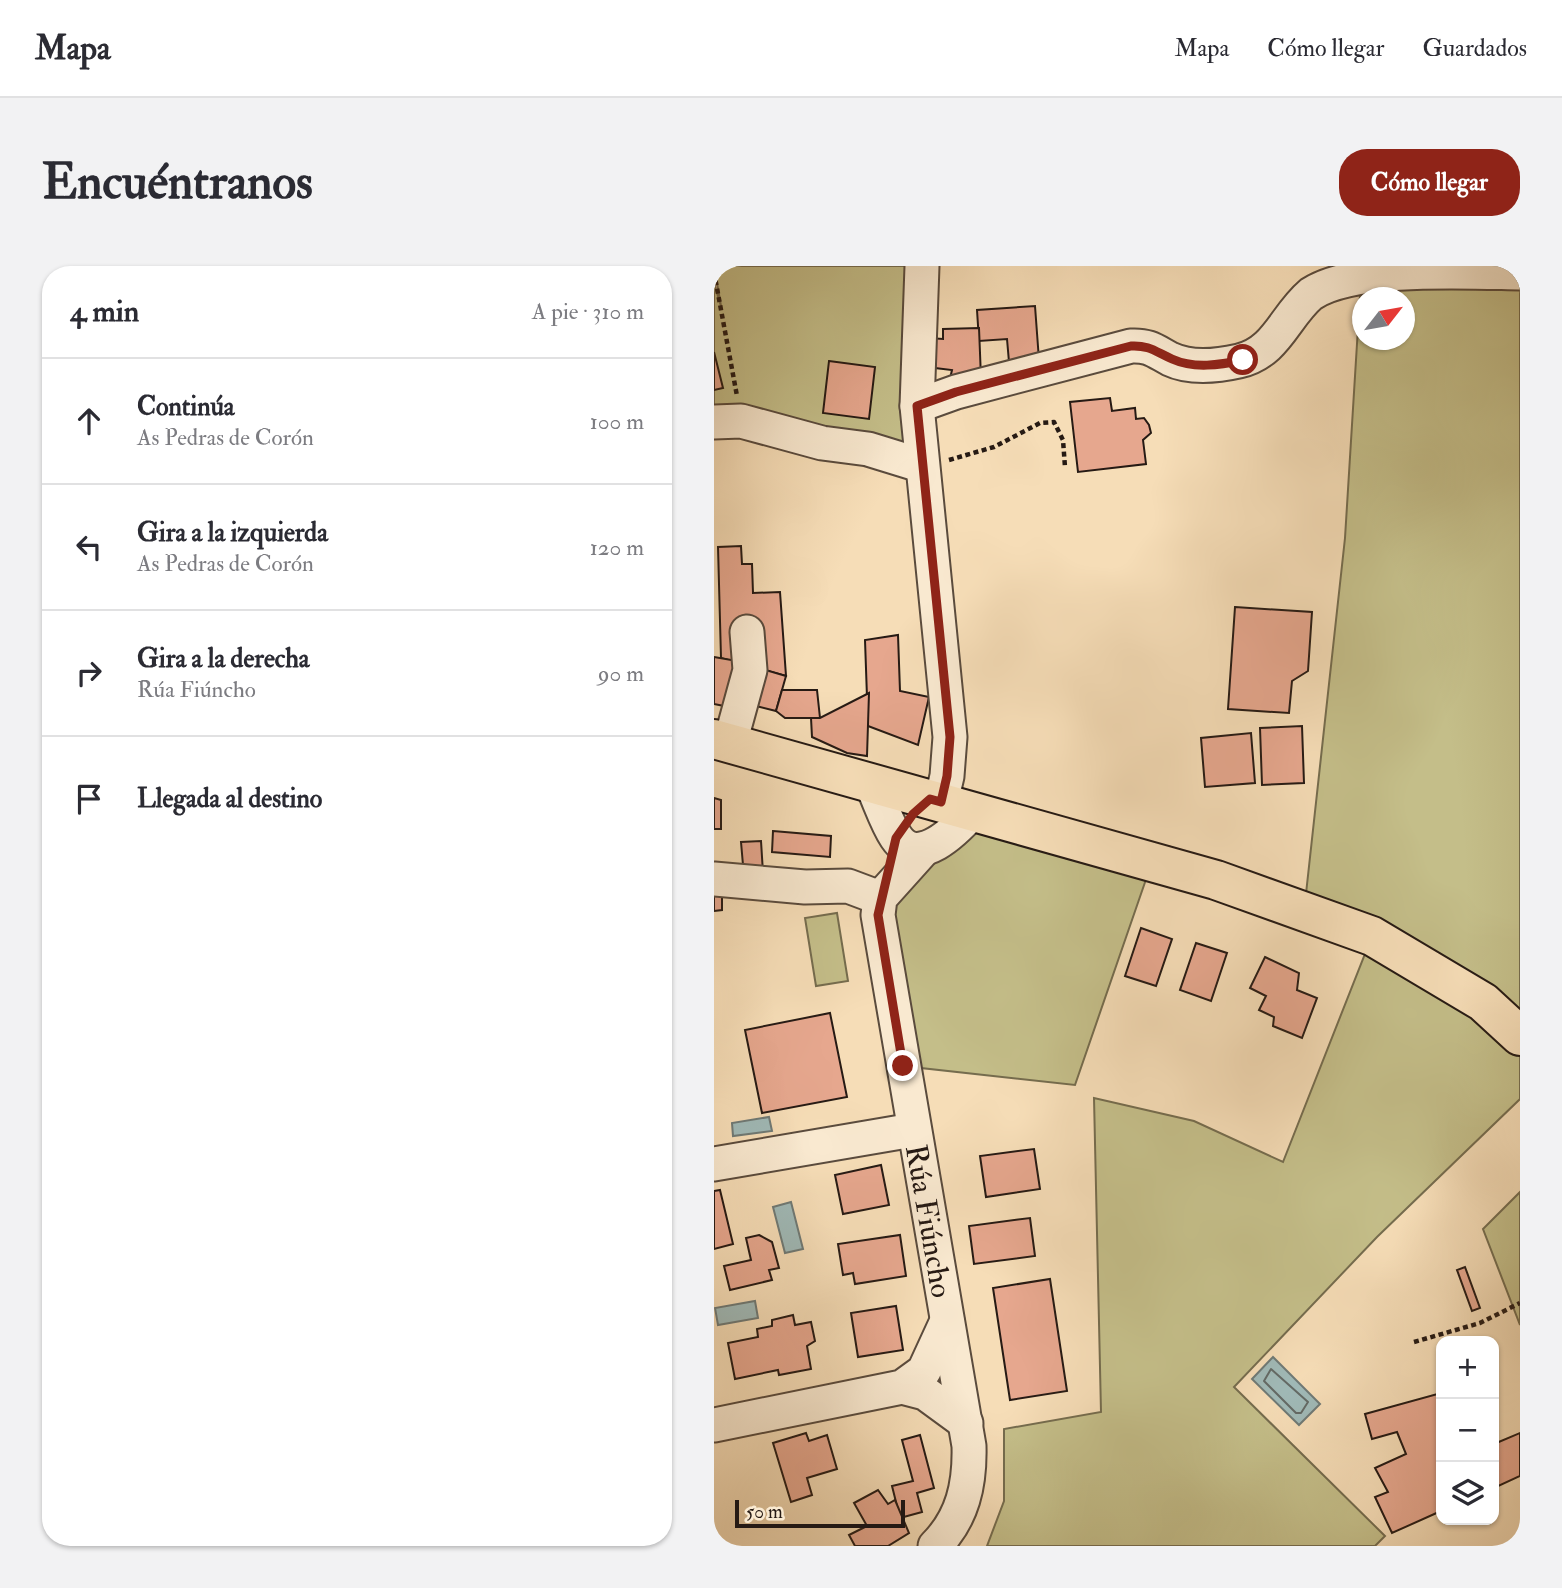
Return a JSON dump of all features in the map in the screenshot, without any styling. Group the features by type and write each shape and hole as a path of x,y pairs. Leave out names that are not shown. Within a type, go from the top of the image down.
{"main road":[{"path":"722,741 1216,880 1372,936 1483,1002 1520,1035"}],"street":[{"path":"910,844 957,829 948,804 950,737 933,555 920,465 917,406 922,266"},
{"path":"917,406 956,392 1131,346 1145,345 1170,358 1199,365 1243,360 1261,352 1274,341 1313,292 1361,272 1520,273"},
{"path":"728,422 822,443 868,449 920,465"},
{"path":"722,741 750,670 747,632"},
{"path":"872,785 910,844"},
{"path":"714,879 805,887 848,886 884,893 910,844 913,814 948,804"},
{"name":"Rúa Fiúncho","path":"884,893 878,915 913,1130 970,1446 968,1487 954,1522 935,1546"},
{"path":"714,1164 913,1130"},
{"path":"917,1383 947,1321"},
{"path":"714,1425 917,1383 946,1388 957,1378"},
{"path":"917,1383 966,1423"}],"path":[{"path":"714,272 729,339 728,422"},
{"path":"920,465 940,463 993,447 1040,423 1054,422 1063,440 1065,467"},
{"path":"1414,1342 1480,1323 1520,1303"}],"shaded area":[{"path":"714,266 918,266 920,465 714,422 714,283 721,306"},
{"path":"1361,279 1520,281 1520,1099 1377,1237 1234,1387 1385,1536 1375,1546 987,1546 1004,1501 1004,1429 1101,1412 1094,1098 1194,1121 1283,1162 1372,936 1304,912 1345,538 1357,350 1415,350 1415,287 1361,287"},
{"path":"973,811 1152,862 1075,1085 903,1066 880,898"},
{"path":"837,913 848,981 816,986 805,918"},
{"path":"1520,1192 1520,1325 1483,1229"}],"water":[{"path":"769,1117 772,1131 733,1136 732,1123"},
{"path":"791,1202 803,1249 785,1253 773,1207"},
{"path":"755,1301 758,1318 718,1325 715,1308"},
{"path":"1273,1357 1320,1404 1299,1425 1252,1379"}],"building":[{"path":"1035,306 1039,360 1009,362 1007,339 979,341 977,310"},
{"path":"979,328 981,378 949,383 952,370 927,367 929,338 943,339 943,329"},
{"path":"714,352 723,388 714,390"},
{"path":"829,361 875,367 869,419 823,413"},
{"path":"1110,398 1112,411 1135,408 1136,419 1144,418 1149,425 1151,433 1143,440 1146,464 1078,472 1070,402"},
{"path":"741,546 742,564 752,564 753,593 780,592 786,676 721,658 718,547"},
{"path":"1235,607 1312,612 1308,671 1292,681 1289,713 1228,709"},
{"path":"898,635 900,691 929,697 918,745 868,726 865,640"},
{"path":"714,657 743,662 734,708 714,704"},
{"path":"762,669 786,676 776,711 752,705"},
{"path":"782,690 817,690 820,718 785,718 776,711"},
{"path":"869,693 867,756 847,753 812,737 811,718 820,718"},
{"path":"1302,726 1304,783 1262,785 1260,728"},
{"path":"1251,733 1255,783 1205,787 1201,738"},
{"path":"714,798 721,800 721,829 714,829"},
{"path":"773,831 831,836 830,857 772,852"},
{"path":"761,841 763,873 743,865 741,842"},
{"path":"714,888 722,889 722,910 714,911"},
{"path":"1141,928 1172,939 1156,986 1125,976"},
{"path":"1196,943 1227,953 1211,1001 1180,990"},
{"path":"1265,957 1299,973 1297,990 1317,998 1302,1038 1273,1026 1274,1017 1259,1010 1266,996 1250,988"},
{"path":"830,1013 847,1097 762,1113 745,1030"},
{"path":"1034,1149 1040,1189 986,1197 980,1156"},
{"path":"881,1165 889,1205 843,1214 835,1175"},
{"path":"720,1190 733,1244 714,1249 714,1191"},
{"path":"1030,1218 1035,1256 974,1264 969,1226"},
{"path":"759,1235 772,1242 779,1268 769,1270 772,1280 730,1290 724,1266 751,1260 746,1238"},
{"path":"900,1235 906,1276 855,1284 853,1273 843,1275 838,1244"},
{"path":"1465,1267 1480,1308 1472,1311 1457,1270"},
{"path":"1050,1279 1067,1391 1010,1400 993,1288"},
{"path":"896,1306 903,1350 858,1357 851,1313"},
{"path":"793,1315 795,1325 811,1322 815,1341 807,1346 811,1369 779,1375 778,1370 735,1379 728,1343 758,1337 757,1329 772,1326 772,1320"},
{"path":"1436,1394 1436,1513 1392,1533 1375,1497 1388,1492 1375,1468 1406,1454 1397,1432 1372,1439 1365,1414"},
{"path":"806,1433 809,1441 827,1435 837,1469 807,1478 812,1495 791,1502 773,1443"},
{"path":"1520,1433 1520,1476 1499,1486 1499,1462 1499,1442"},
{"path":"920,1435 934,1488 917,1493 922,1512 900,1518 892,1486 913,1481 902,1440"},
{"path":"878,1490 888,1504 895,1500 909,1533 888,1546 855,1546 849,1535 867,1526 854,1503"}],"route":[{"path":"903,1066 878,915 880,898 887,889 896,838 905,823 930,799 941,802 947,776 950,737 933,555 920,465 917,406 956,392 1131,346 1145,345 1180,362 1199,365 1222,365 1243,360"}]}
